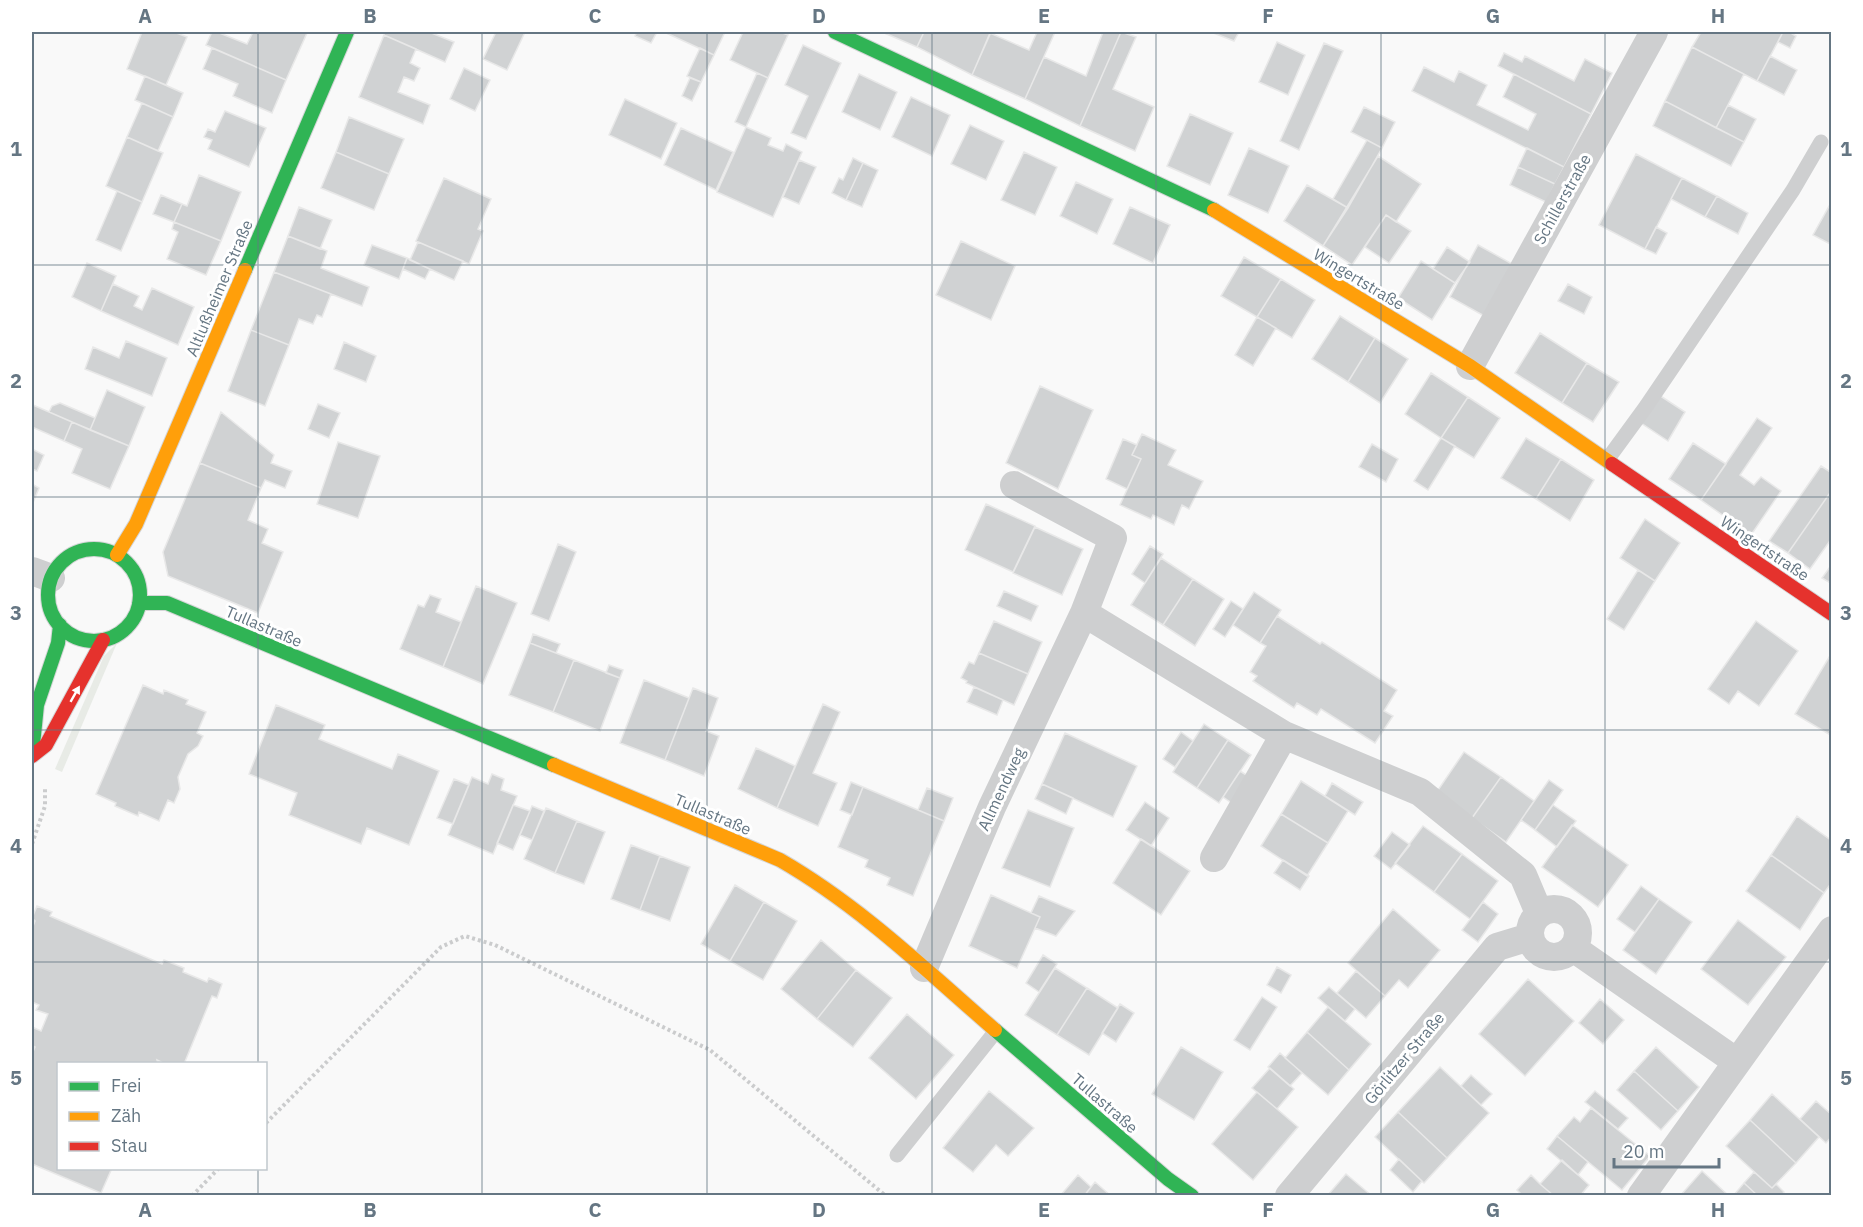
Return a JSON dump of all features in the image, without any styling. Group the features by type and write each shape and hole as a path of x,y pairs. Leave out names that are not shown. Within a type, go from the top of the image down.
{"street":[{"name":"Altlußheimer Straße","path":"117,555 136,524 347,32"},
{"name":"Wingertstraße","path":"835,32 1220,213 1470,366 1832,614"},
{"name":"Schillerstraße","path":"1470,366 1653,32"},
{"name":"Allmendweg","path":"924,969 992,807 1084,613 1113,538 1014,485"},
{"path":"86,549 102,549 117,555 136,575 140,589 135,616 127,627 103,640 87,640 72,635 60,625 51,611 41,575 71,555 86,549"},
{"name":"Tullastraße","path":"139,603 167,603 780,860 809,875 924,969 1168,1179 1192,1196"},
{"path":"1084,613 1284,735 1420,792 1523,875 1535,925 1536,950 1548,957 1562,956 1573,948 1737,1062"},
{"path":"32,755 37,705 58,643 60,625"},
{"path":"32,755 46,745 103,640"},
{"path":"1214,858 1284,735"},
{"name":"Görlitzer Straße","path":"1289,1196 1497,947 1535,925 1553,908 1566,912 1575,922 1578,935 1573,948"},
{"path":"1641,1196 1832,930"}],"lane":[{"path":"1607,460 1645,408 1793,189 1821,142"},
{"path":"897,1155 996,1031"}],"path":[{"path":"32,844 45,806 46,745"},
{"path":"267,1122 441,947 465,936 495,945 710,1050 886,1196"},
{"path":"192,1196 217,1170"}],"shaded area":[{"path":"117,643 62,772 55,769 104,656"}],"building":[{"path":"142,32 174,32 187,37 166,85 127,69"},
{"path":"212,32 247,44 253,32 307,33 286,80 206,45"},
{"path":"385,32 429,32 454,42 445,62 384,35"},
{"path":"496,32 525,32 507,70 483,59"},
{"path":"637,32 657,32 651,43 635,36"},
{"path":"664,32 725,32 714,55"},
{"path":"743,32 780,32 788,35 768,78 730,60"},
{"path":"882,32 924,32 917,47"},
{"path":"924,32 991,32 972,75 917,47"},
{"path":"1037,32 1055,32 1025,99 972,75 990,33 1029,50"},
{"path":"1103,32 1121,32 1080,126 1025,99 1044,57 1086,76"},
{"path":"1121,32 1136,37 1113,89 1154,107 1135,151 1080,126"},
{"path":"1211,32 1239,32 1234,41"},
{"path":"1701,32 1783,32 1757,81 1692,47"},
{"path":"1783,32 1796,36 1790,48 1778,42"},
{"path":"384,35 416,49 410,63 420,68 414,81 404,77 398,92 430,105 423,124 359,97"},
{"path":"1277,42 1305,55 1288,95 1259,82"},
{"path":"1324,43 1343,51 1299,150 1280,141"},
{"path":"803,45 841,63 806,139 791,133 808,96 785,85"},
{"path":"1692,47 1744,74 1716,128 1665,101"},
{"path":"212,48 286,80 272,113 233,96 238,84 203,69"},
{"path":"700,48 714,55 701,82 687,76"},
{"path":"1504,53 1522,62 1525,56 1574,81 1585,59 1612,73 1591,114 1498,66"},
{"path":"1770,56 1797,70 1784,95 1757,81"},
{"path":"1424,67 1454,82 1459,71 1487,85 1477,105 1528,130 1536,114 1503,97 1514,74 1591,114 1564,167 1412,91"},
{"path":"464,68 490,80 475,111 450,99"},
{"path":"757,73 768,78 746,127 735,122"},
{"path":"859,74 897,92 880,130 842,112"},
{"path":"145,76 183,93 173,117 135,100"},
{"path":"690,78 701,82 692,101 682,96"},
{"path":"911,97 950,115 932,156 892,137"},
{"path":"625,99 677,123 661,159 609,135"},
{"path":"1665,101 1744,142 1731,166 1653,126"},
{"path":"142,103 173,117 158,151 127,137"},
{"path":"1728,105 1756,119 1744,142 1716,128"},
{"path":"1364,107 1395,122 1382,148 1351,132"},
{"path":"225,111 266,128 249,167 208,149 212,140 204,137 208,129 215,132"},
{"path":"1190,114 1233,133 1210,185 1167,166"},
{"path":"349,117 404,139 389,174 336,152"},
{"path":"970,125 1004,141 986,180 951,164"},
{"path":"746,127 771,138 768,145 783,151 786,144 802,152 773,217 717,192"},
{"path":"681,128 733,152 716,190 664,165"},
{"path":"127,137 163,153 142,202 106,186"},
{"path":"1367,140 1382,148 1348,208 1333,199"},
{"path":"1249,148 1289,166 1268,213 1228,195"},
{"path":"1527,148 1564,167 1555,184 1518,167"},
{"path":"336,152 389,174 374,210 321,188"},
{"path":"1024,152 1057,167 1035,215 1001,200"},
{"path":"1636,154 1682,178 1645,249 1599,225"},
{"path":"1378,156 1421,184 1396,222 1386,215 1352,265 1323,246"},
{"path":"853,158 863,163 846,200 832,193 839,178 843,180"},
{"path":"799,160 816,167 799,204 783,197"},
{"path":"863,163 878,170 862,207 846,200"},
{"path":"1518,167 1555,184 1546,202 1510,185"},
{"path":"199,175 241,192 221,241 174,222 182,204 187,206"},
{"path":"444,178 491,199 478,229 483,231 469,264 416,241"},
{"path":"1682,178 1717,196 1705,217 1671,199"},
{"path":"1076,182 1113,199 1097,234 1060,216"},
{"path":"1307,185 1348,208 1323,246 1284,221"},
{"path":"117,191 142,202 121,251 96,240"},
{"path":"161,195 182,204 174,222 153,214"},
{"path":"1717,196 1748,213 1738,234 1705,217"},
{"path":"1832,201 1832,245 1813,235"},
{"path":"299,207 332,220 320,249 288,236"},
{"path":"1130,207 1170,225 1153,263 1113,244"},
{"path":"1386,215 1411,231 1389,263 1365,247"},
{"path":"174,222 221,241 206,275 167,259 178,232 172,229"},
{"path":"1656,227 1667,233 1656,254 1645,249"},
{"path":"288,236 327,251 321,268 369,287 362,306 274,272"},
{"path":"961,241 1015,266 991,320 936,295"},
{"path":"418,242 463,261 454,280 410,260"},
{"path":"372,245 407,258 399,279 364,265"},
{"path":"1478,245 1514,265 1486,317 1450,297"},
{"path":"1447,247 1470,262 1455,283 1433,269"},
{"path":"1244,257 1281,279 1257,317 1221,296"},
{"path":"407,258 430,269 425,279 403,269"},
{"path":"1421,261 1455,283 1432,320 1398,298"},
{"path":"87,263 116,276 101,311 72,297"},
{"path":"274,272 331,294 322,317 317,315 313,324 299,319 289,345 251,330"},
{"path":"1281,279 1315,300 1292,338 1257,317"},
{"path":"113,284 139,296 134,306 142,310 152,288 194,307 178,345 101,311"},
{"path":"1568,284 1592,297 1584,314 1558,301"},
{"path":"1340,316 1375,338 1348,382 1312,359"},
{"path":"1257,317 1276,328 1253,366 1235,355"},
{"path":"251,330 289,345 265,406 228,391"},
{"path":"1540,333 1587,363 1562,403 1515,373"},
{"path":"1375,338 1408,359 1380,403 1348,382"},
{"path":"126,341 167,358 152,396 85,369 93,347 119,358"},
{"path":"344,342 376,356 366,382 334,369"},
{"path":"1587,363 1619,382 1593,422 1562,403"},
{"path":"1431,373 1468,397 1441,438 1405,414"},
{"path":"1040,386 1093,410 1058,489 1006,463"},
{"path":"107,390 145,407 129,446 90,430"},
{"path":"1659,395 1685,412 1668,441 1641,423"},
{"path":"1468,397 1500,418 1474,458 1441,438"},
{"path":"60,403 95,418 90,430 49,412 52,406"},
{"path":"318,404 340,413 329,438 308,429"},
{"path":"33,405 72,422 64,441 32,427"},
{"path":"221,412 274,455 271,463 292,471 285,488 265,480 261,488 200,463"},
{"path":"1757,418 1772,428 1740,475 1754,485 1761,477 1781,491 1751,535 1701,500"},
{"path":"72,422 129,446 110,489 72,473 82,449 64,441"},
{"path":"1142,434 1176,450 1168,465 1203,481 1189,509 1182,505 1174,525 1153,515 1151,519 1120,505 1141,459 1132,455"},
{"path":"1441,438 1455,446 1428,490 1414,481"},
{"path":"1526,438 1561,459 1536,499 1501,478"},
{"path":"1123,439 1137,445 1132,455 1141,459 1127,489 1106,479"},
{"path":"338,442 380,456 358,518 317,504"},
{"path":"1693,443 1726,464 1701,500 1669,479"},
{"path":"1372,444 1398,459 1386,482 1359,467"},
{"path":"32,449 44,455 37,471 32,469"},
{"path":"1561,459 1594,480 1570,521 1536,499"},
{"path":"200,463 261,488 248,520 268,529 262,543 283,552 258,613 168,576 163,552"},
{"path":"1821,466 1832,473 1832,490 1788,553 1769,541"},
{"path":"32,484 39,488 32,505"},
{"path":"1832,490 1832,538 1810,569 1788,553"},
{"path":"986,504 1035,526 1013,572 965,550"},
{"path":"1645,519 1680,543 1655,581 1620,558"},
{"path":"1035,527 1083,549 1062,595 1013,573"},
{"path":"558,544 576,552 549,621 531,614"},
{"path":"1150,546 1163,554 1145,583 1132,574"},
{"path":"1161,558 1193,579 1163,625 1131,605"},
{"path":"1832,564 1832,584 1822,578"},
{"path":"1638,570 1655,581 1624,630 1607,619"},
{"path":"1193,579 1224,599 1195,646 1163,625"},
{"path":"476,586 517,603 483,684 443,667"},
{"path":"1004,591 1038,606 1031,621 997,606"},
{"path":"1254,592 1281,610 1260,643 1233,625"},
{"path":"430,595 441,599 436,612 461,622 443,667 400,649 418,605 424,607"},
{"path":"1231,601 1243,609 1225,637 1213,629"},
{"path":"1277,616 1397,690 1384,711 1393,716 1375,743 1321,709 1317,715 1297,703 1294,708 1253,681 1257,676 1250,672 1266,646 1260,643"},
{"path":"994,621 1042,642 1028,674 979,653"},
{"path":"1756,621 1798,651 1759,706 1738,691 1729,704 1708,689"},
{"path":"533,634 560,644 556,653 530,643"},
{"path":"530,643 574,660 553,712 509,695"},
{"path":"979,653 1028,674 1014,705 966,683 967,681 961,678 969,662 974,664"},
{"path":"1832,654 1832,736 1795,714"},
{"path":"574,660 620,678 600,731 553,712"},
{"path":"609,665 623,670 620,678 606,673"},
{"path":"644,680 689,698 665,760 620,743"},
{"path":"143,685 163,694 164,690 188,700 186,704 206,712 197,733 203,736 198,746 188,754 178,777 180,789 174,803 168,800 159,821 139,812 138,816 115,806 116,803 96,794"},
{"path":"974,687 1003,700 997,715 967,702"},
{"path":"693,688 718,698 706,731 719,736 704,776 665,760"},
{"path":"823,704 840,712 813,773 837,783 818,826 777,808"},
{"path":"276,705 325,725 319,739 392,769 398,754 439,771 409,845 367,828 361,844 289,815 297,793 249,774"},
{"path":"1204,724 1228,740 1197,788 1173,772"},
{"path":"1181,732 1193,741 1175,767 1163,759"},
{"path":"1065,733 1137,766 1113,817 1042,784"},
{"path":"1228,740 1251,755 1219,803 1197,788"},
{"path":"756,748 795,766 777,808 738,789"},
{"path":"1464,752 1501,777 1472,818 1436,793"},
{"path":"1240,771 1254,780 1236,806 1223,797"},
{"path":"492,774 504,779 501,790 517,796 493,854 448,835 472,777 488,784"},
{"path":"1501,777 1534,801 1506,842 1472,818"},
{"path":"454,779 469,785 453,824 437,818"},
{"path":"1549,780 1563,790 1535,830 1521,820"},
{"path":"1301,781 1348,811 1328,843 1281,814"},
{"path":"851,782 863,787 852,815 840,810"},
{"path":"1332,783 1363,802 1355,815 1325,796"},
{"path":"1042,784 1073,798 1066,814 1035,799"},
{"path":"863,787 944,821 913,896 887,885 890,878 865,867 868,860 838,847"},
{"path":"927,788 953,798 944,821 918,810"},
{"path":"1145,802 1169,818 1151,846 1126,830"},
{"path":"513,805 530,811 513,850 497,843"},
{"path":"1553,805 1576,821 1557,847 1535,830"},
{"path":"532,806 544,811 532,840 520,835"},
{"path":"546,808 577,821 555,873 524,859"},
{"path":"1028,810 1074,828 1050,887 1002,868"},
{"path":"1281,814 1328,843 1307,876 1261,846"},
{"path":"1797,816 1832,841 1832,882 1824,893 1771,855"},
{"path":"577,821 605,832 584,884 555,873"},
{"path":"1572,825 1628,865 1598,907 1542,867"},
{"path":"1423,826 1462,854 1434,892 1395,863"},
{"path":"1392,832 1410,845 1391,869 1374,856"},
{"path":"1141,839 1190,871 1161,915 1113,883"},
{"path":"631,845 660,856 640,910 611,899"},
{"path":"1462,854 1498,881 1470,919 1434,892"},
{"path":"1771,855 1824,893 1800,930 1746,891"},
{"path":"660,856 690,867 670,921 640,910"},
{"path":"1283,860 1309,876 1300,890 1274,873"},
{"path":"735,885 764,902 730,961 701,944"},
{"path":"1641,886 1659,899 1635,932 1617,919"},
{"path":"991,895 1040,917 1017,968 969,946"},
{"path":"1039,896 1075,911 1056,936 1035,928 1040,917 1031,913"},
{"path":"1659,899 1692,922 1656,974 1623,950"},
{"path":"764,902 797,921 763,980 730,961"},
{"path":"1483,902 1498,914 1478,942 1462,930"},
{"path":"37,906 52,912 50,916 162,964 164,960 184,968 183,972 207,982 209,978 222,984 217,998 212,996 185,1062 157,1060 158,1062 57,1062 57,1170 111,1170 101,1193 32,1164 32,1054 35,1047 32,1045 32,1027 41,1031 48,1014 36,1010 39,1005 32,1002 32,929 35,921 32,918"},
{"path":"1393,909 1440,950 1408,988 1399,980 1385,996 1348,963"},
{"path":"1738,920 1786,957 1748,1005 1701,969"},
{"path":"821,940 856,970 817,1019 781,989"},
{"path":"1043,955 1057,964 1039,992 1026,983"},
{"path":"1277,967 1291,975 1281,993 1267,985"},
{"path":"1055,968 1087,988 1057,1035 1025,1015"},
{"path":"856,970 892,998 853,1047 817,1019"},
{"path":"1356,971 1385,996 1366,1018 1337,993"},
{"path":"1528,979 1574,1021 1525,1076 1479,1034"},
{"path":"1329,987 1355,1009 1345,1021 1318,998"},
{"path":"1087,988 1118,1008 1089,1055 1057,1035"},
{"path":"1262,997 1277,1007 1250,1050 1234,1040"},
{"path":"1600,999 1624,1020 1603,1044 1579,1023"},
{"path":"1120,1004 1134,1013 1116,1042 1102,1033"},
{"path":"1328,1007 1371,1044 1349,1070 1307,1032"},
{"path":"907,1014 954,1055 916,1099 869,1058"},
{"path":"1307,1032 1349,1070 1328,1095 1285,1058"},
{"path":"1181,1047 1223,1072 1194,1120 1152,1094"},
{"path":"1656,1047 1699,1087 1678,1111 1634,1071"},
{"path":"1280,1053 1302,1073 1290,1086 1268,1067"},
{"path":"1440,1067 1489,1113 1447,1158 1398,1112"},
{"path":"1270,1068 1294,1089 1277,1109 1252,1088"},
{"path":"1634,1071 1678,1111 1661,1130 1617,1090"},
{"path":"1471,1075 1492,1094 1481,1105 1461,1086"},
{"path":"989,1091 1034,1128 1008,1156 996,1145 973,1172 943,1148"},
{"path":"1595,1091 1628,1118 1618,1129 1585,1102"},
{"path":"1257,1092 1298,1127 1253,1180 1212,1144"},
{"path":"1772,1094 1819,1137 1796,1163 1750,1120"},
{"path":"1816,1101 1832,1115 1832,1136 1826,1143 1800,1119"},
{"path":"1591,1108 1650,1156 1622,1190 1557,1136 1574,1117 1580,1122"},
{"path":"1398,1112 1447,1158 1424,1183 1375,1137"},
{"path":"1750,1120 1796,1163 1772,1188 1726,1146"},
{"path":"1557,1136 1588,1162 1578,1175 1547,1149"},
{"path":"1399,1159 1422,1181 1413,1192 1390,1170"},
{"path":"1562,1160 1589,1185 1580,1196 1554,1196 1540,1184"},
{"path":"1702,1171 1729,1196 1680,1196"},
{"path":"1754,1172 1772,1188 1776,1184 1784,1192 1781,1196 1758,1196 1744,1183"},
{"path":"1346,1174 1372,1196 1327,1196"},
{"path":"1078,1175 1091,1187 1084,1196 1060,1196"},
{"path":"1531,1175 1554,1196 1523,1196 1517,1190"},
{"path":"1095,1182 1111,1196 1084,1196"},
{"path":"1744,1183 1758,1196 1733,1196"}],"traffic: fast":[{"path":"245,270 347,32"},
{"path":"835,32 1214,210"},
{"path":"94,549 111,553 126,563 136,578 140,595 136,612 126,627 111,637 94,641 77,637 62,627 52,612 48,595 52,578 62,563 77,553 94,549"},
{"path":"139,603 167,603 554,765"},
{"path":"32,755 37,705 58,643 60,625"},
{"path":"995,1030 1168,1179 1192,1196"}],"traffic: slow":[{"path":"1214,210 1470,366 1612,464"},
{"path":"117,555 136,524 245,270"},
{"path":"554,765 780,860 865,918 995,1030"}],"traffic: jam":[{"path":"1612,464 1832,614"},
{"path":"32,756 46,745 103,640"}]}
